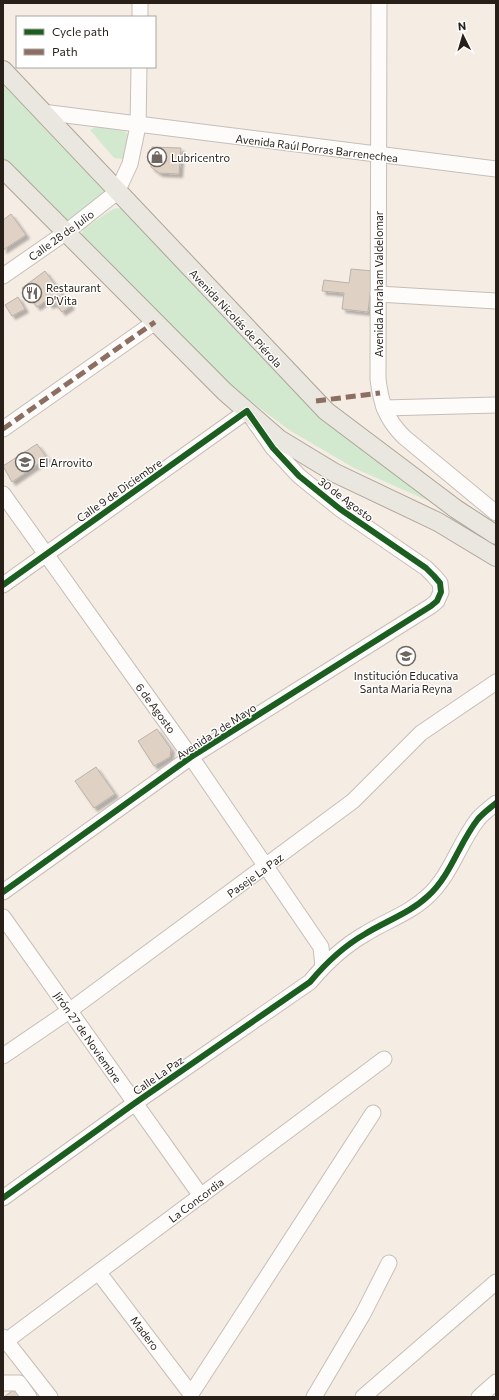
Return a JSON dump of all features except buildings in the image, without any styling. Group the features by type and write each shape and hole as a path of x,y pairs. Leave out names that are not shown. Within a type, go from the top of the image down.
{"main road":[{"name":"Avenida Nicolás de Piérola","path":"3,70 326,411 456,509 496,535"},
{"path":"3,169 155,322 278,439 335,473 438,522 496,557"}],"street":[{"path":"140,3 140,16"},
{"name":"Avenida Abraham Valdelomar","path":"379,3 378,379 384,408 391,424 404,437 496,513"},
{"path":"118,192 130,164 138,126 139,68"},
{"name":"Avenida Raúl Porras Barrenechea","path":"42,112 138,126 496,169"},
{"name":"Calle 28 de Julio","path":"3,276 65,233 118,192"},
{"path":"378,294 496,301"},
{"path":"3,429 155,322"},
{"path":"384,408 496,405"},
{"name":"Calle 9 de Diciembre","path":"3,585 247,411"},
{"name":"30 de Agosto","path":"247,411 273,448 299,476 340,509 426,568 440,583 441,592"},
{"name":"6 de Agosto","path":"3,494 191,758 321,946 323,967"},
{"name":"Avenida 2 de Mayo","path":"3,892 191,758 431,606 437,601 441,592"},
{"name":"Paseje La Paz","path":"3,1056 69,1011 353,802 421,734 496,682"},
{"name":"Calle La Paz","path":"3,1198 135,1103 310,982 323,967 364,934 414,908 429,895 444,877 459,848 478,818 496,803"},
{"name":"Jirón 27 de Noviembre","path":"3,917 201,1196"},
{"name":"La Concordia","path":"5,1339 99,1273 384,1059"},
{"path":"191,1396 373,1113"},
{"path":"314,1397 363,1314 389,1263"},
{"name":"Madero","path":"99,1273 191,1396"},
{"path":"363,1397 496,1282"},
{"path":"5,1339 50,1397"},
{"path":"479,1397 496,1382"},
{"path":"3,1384 19,1383 29,1397"}],"green space":[{"path":"3,78 106,192 70,221 63,218 45,203 3,159"},
{"path":"100,125 126,132 131,139 123,159 114,158 90,130"},
{"path":"113,209 124,209 368,451 433,503 354,468 289,430 232,387 81,237 83,229"}],"marked path":[{"path":"3,429 155,322"},
{"path":"316,401 380,393"}],"cycle path":[{"path":"3,585 247,411 273,448 299,476 340,509 426,568 440,583 441,592 437,601 431,606 191,757 3,892"},
{"path":"3,1198 135,1103 310,982 328,962 357,939 421,902 436,888 443,878 471,828 478,819 496,803"}],"place":[{"name":"Lubricentro","path":"157,157"},
{"name":"Restaurant D'Vita","path":"32,293"},
{"name":"El Arrovito","path":"25,462"},
{"name":"Institución Educativa Santa Maria Reyna","path":"406,656"}]}
